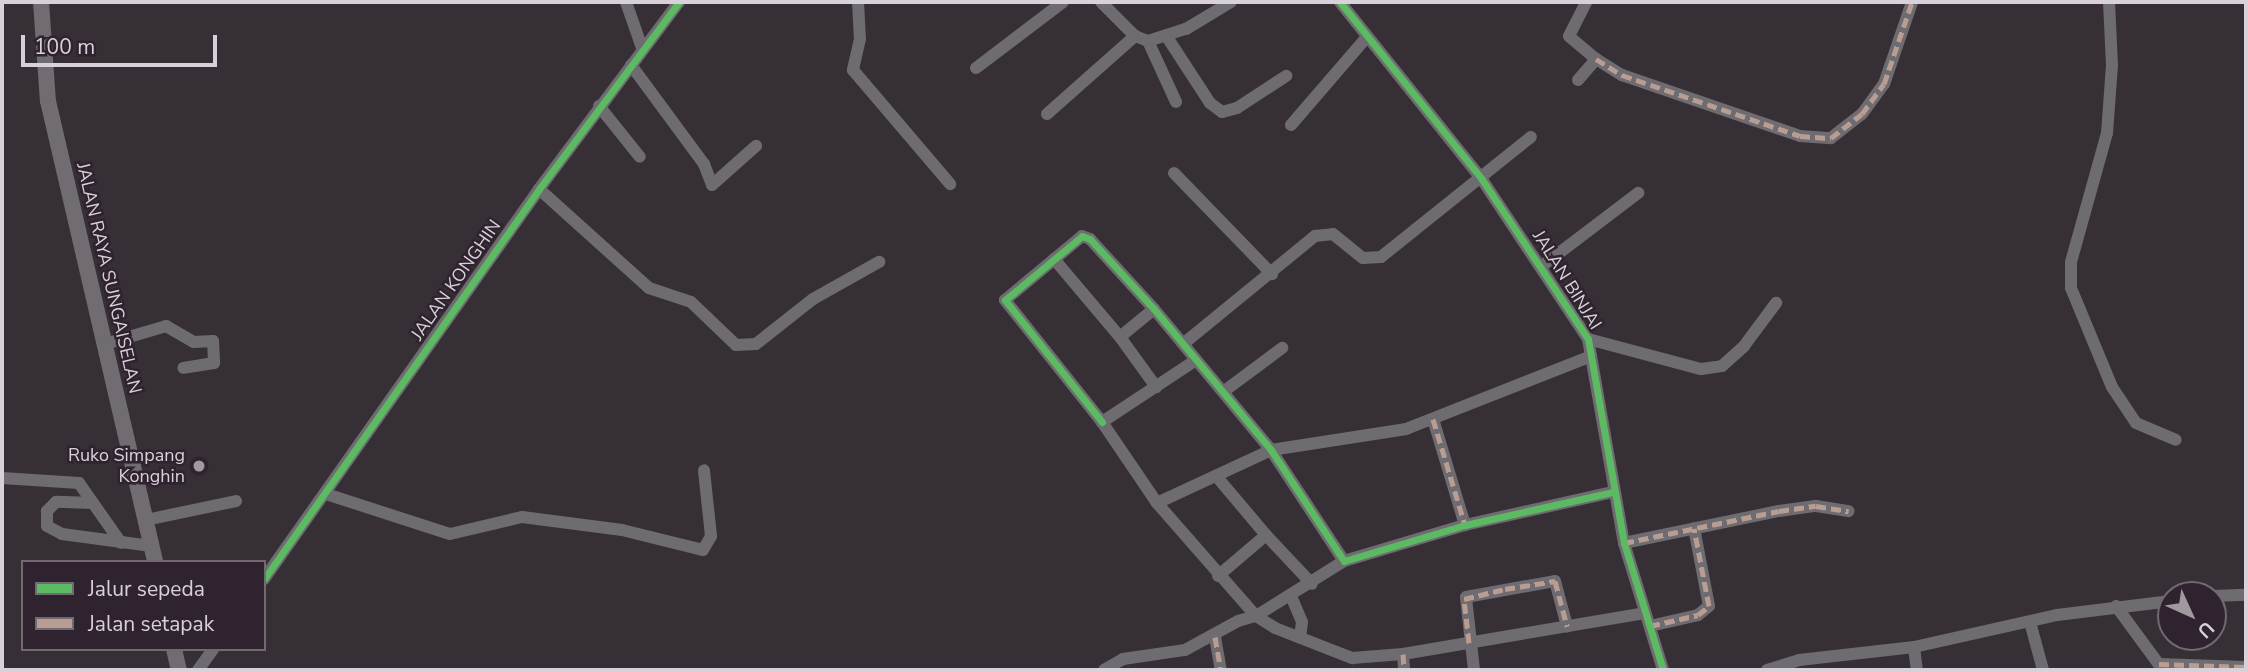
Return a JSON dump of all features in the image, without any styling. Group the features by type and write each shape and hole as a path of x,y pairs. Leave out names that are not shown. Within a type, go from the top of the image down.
{"main road":[{"name":"JALAN RAYA SUNGAISELAN","path":"41,2 48,101 153,554"},
{"path":"174,651 179,670"}],"street":[{"path":"626,2 642,48"},
{"name":"JALAN KONGHIN","path":"266,576 539,189 679,2"},
{"path":"858,2 860,38 853,70 950,184"},
{"path":"976,68 1063,2"},
{"path":"1101,2 1142,39 1176,102"},
{"path":"1047,114 1142,39 1167,37 1231,2"},
{"name":"JALAN BINJAI","path":"1340,2 1366,38 1481,178 1588,339 1613,492 1624,542 1663,670"},
{"path":"1586,2 1569,36 1596,59 1622,75 1800,136 1831,138 1862,114 1884,84 1913,2"},
{"path":"2109,2 2112,65 2107,133 2071,262 2071,288 2112,387 2136,423 2176,440"},
{"path":"1167,37 1210,103 1222,112 1237,108 1286,76"},
{"path":"1291,125 1366,38"},
{"path":"1578,80 1596,59"},
{"path":"631,65 704,164 712,185 756,146"},
{"path":"599,106 640,157"},
{"path":"1183,344 1272,274 1308,241 1324,234 1339,236 1363,258 1381,257 1531,137"},
{"path":"1174,173 1272,274"},
{"path":"539,189 649,288 691,302 736,345 756,344 813,299 879,262"},
{"path":"1542,266 1637,193"},
{"path":"1344,561 1271,450 1154,309 1090,239 1082,236 1005,300 1102,422 1157,503 1218,576 1256,616 1300,638 1352,658 1403,654 1567,626 1698,615 1709,606 1694,528"},
{"path":"1054,259 1120,337 1156,387"},
{"path":"1588,339 1701,369 1722,366 1744,346 1776,303"},
{"path":"1120,337 1154,309"},
{"path":"105,344 166,326 194,342 214,341 215,363 183,368"},
{"path":"1223,392 1282,348"},
{"path":"1157,503 1271,450 1379,435 1433,419 1591,356"},
{"path":"1102,422 1196,360"},
{"path":"1433,419 1465,525"},
{"path":"326,494 450,534 522,517 622,530 703,550 711,537 704,470"},
{"path":"1217,477 1266,536 1312,584"},
{"path":"2,478 71,480 86,489 121,543"},
{"path":"1104,670 1122,659 1185,650 1215,637 1238,621 1256,616 1312,584 1344,561 1465,525 1613,492"},
{"path":"146,520 236,501"},
{"path":"93,503 55,502 47,511 47,526 62,534 121,543 153,554"},
{"path":"1624,542 1816,506 1849,511"},
{"path":"1218,576 1266,536"},
{"path":"1475,670 1464,599 1555,581 1567,626"},
{"path":"2227,596 2246,595"},
{"path":"1291,596 1302,622 1300,638"},
{"path":"1767,670 1799,660 1914,647 2116,606 2157,602"},
{"path":"2116,606 2161,667 2246,667"},
{"path":"2030,622 2043,670"},
{"path":"1215,637 1221,670"},
{"path":"1914,647 1917,670"},
{"path":"202,669 212,651"},
{"path":"1403,654 1404,670"}],"marked path":[{"path":"1596,59 1622,75 1800,136 1831,138 1862,114 1884,84 1912,2"},
{"path":"1433,419 1465,525"},
{"path":"1624,543 1779,511 1816,506 1849,511"},
{"path":"1650,626 1698,615 1709,606 1694,528"},
{"path":"1469,643 1464,599 1505,589 1555,581 1567,626"},
{"path":"1215,637 1221,670"},
{"path":"1403,654 1404,670"},
{"path":"2159,664 2246,667"}],"cycle path":[{"path":"266,576 539,189 679,2"},
{"path":"1340,2 1481,178 1588,339 1624,543 1663,670"},
{"path":"1102,422 1005,300 1082,236 1090,239 1154,309 1271,450 1344,561 1465,525 1613,492"}],"place":[{"name":"Ruko Simpang Konghin","path":"199,466"}]}
